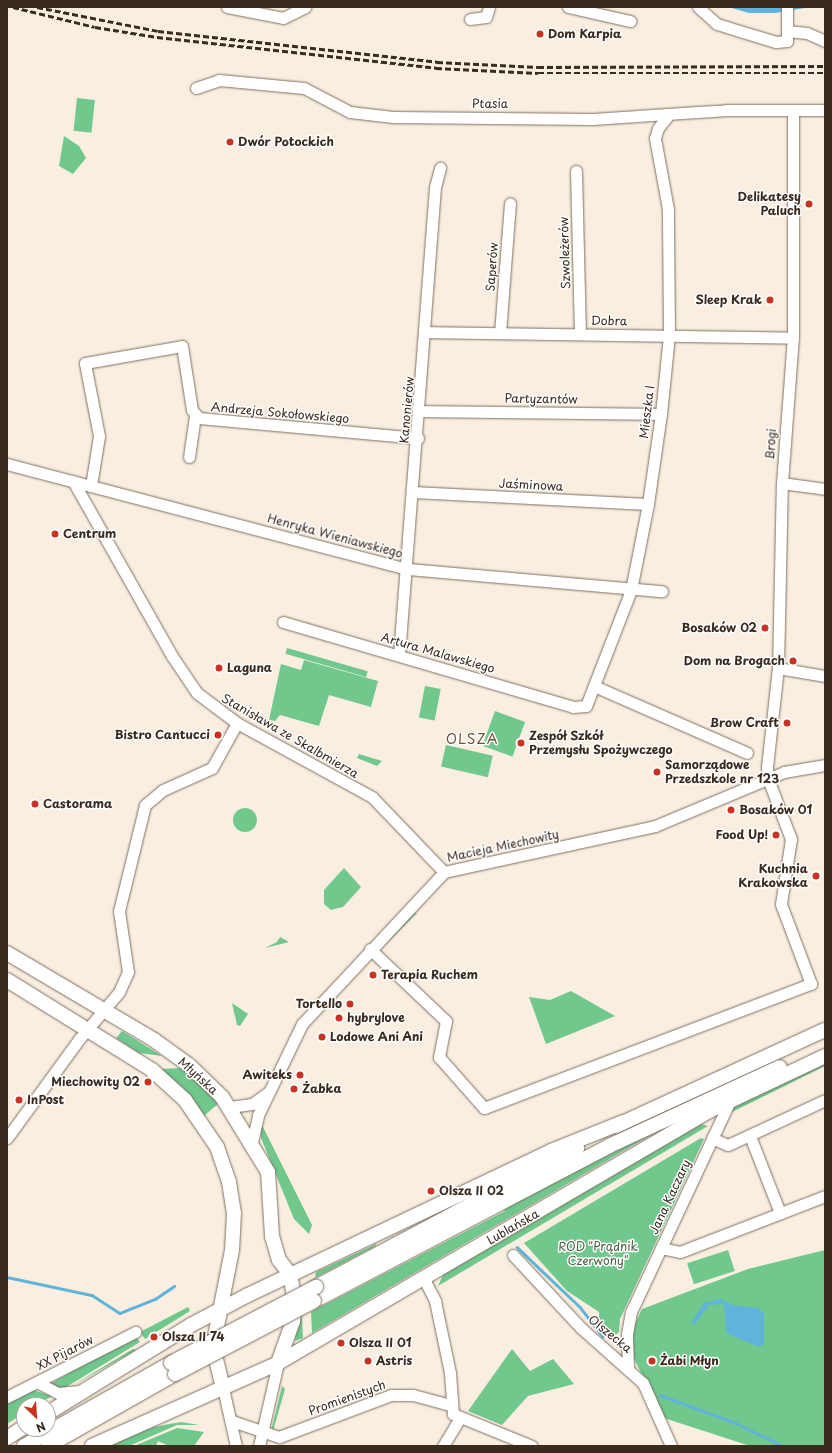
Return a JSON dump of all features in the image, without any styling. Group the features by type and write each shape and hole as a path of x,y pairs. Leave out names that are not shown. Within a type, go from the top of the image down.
{"main road":[{"name":"Młyńska","path":"7,953 104,1010 190,1066 230,1107 252,1142 270,1181 274,1247 290,1274"},
{"name":"Młyńska","path":"7,980 88,1028 171,1085 217,1147 229,1182 234,1219 232,1250 218,1310 213,1347 223,1388"},
{"path":"56,1408 218,1310 290,1274 551,1151 623,1122 825,1030"},
{"path":"24,1446 173,1368 316,1287 667,1118 825,1048"},
{"name":"Lublańska","path":"92,1446 278,1363 731,1099 825,1056"},
{"path":"48,1446 173,1368 314,1302 499,1198 623,1122"},
{"path":"278,1363 293,1321 295,1302 290,1274"},
{"path":"7,1438 16,1432"}],"street":[{"path":"227,7 283,18 306,7"},
{"path":"470,19 486,17 489,7"},
{"path":"568,7 630,20"},
{"path":"698,7 717,24 776,42 787,32 807,33 825,41"},
{"path":"787,7 787,32"},
{"name":"Ptasia","path":"196,88 219,80 304,88 339,108 368,115 667,117 727,110 825,110"},
{"name":"Brogi","path":"768,779 778,668 782,483 793,338 793,110"},
{"name":"Mieszka I","path":"586,706 631,590 648,504 661,414 669,335 668,209 655,138 658,128 667,117"},
{"name":"Kanonierów","path":"399,655 408,569 426,332 435,187 440,168"},
{"name":"Szwoleżerów","path":"576,171 580,333"},
{"name":"Saperów","path":"500,333 510,203"},
{"name":"Dobra","path":"426,332 580,333 793,338"},
{"name":"Andrzeja Sokołowskiego","path":"92,486 99,436 85,364 182,346 195,416 418,438"},
{"name":"Partyzantów","path":"420,411 661,414"},
{"path":"190,457 195,416"},
{"name":"Henryka Wieniawskiego","path":"7,464 408,569 631,590 662,591"},
{"name":"Stanisława ze Skalbmierza","path":"73,481 180,670 206,702 237,723 372,798 444,872"},
{"path":"782,483 825,489"},
{"name":"Jaśminowa","path":"413,492 648,504"},
{"name":"Artura Malawskiego","path":"283,622 574,707 586,706"},
{"path":"778,668 825,676"},
{"path":"594,686 747,753"},
{"path":"7,1138 88,1028 120,990 128,972 119,911 145,805 163,790 212,768 237,723"},
{"name":"Macieja Miechowity","path":"252,1142 254,1125 302,1024 370,949 444,872 655,826 790,770 825,765"},
{"path":"370,949 446,1021 439,1057 484,1108 811,984 781,904 791,839 768,779"},
{"name":"Macieja Miechowity","path":"230,1107 252,1104 269,1091"},
{"name":"Jana Kaczary","path":"628,1367 627,1334 631,1312 731,1099"},
{"path":"687,1125 708,1120 714,1134 728,1145 825,1100"},
{"path":"750,1136 780,1213"},
{"path":"661,1248 680,1252 825,1196"},
{"name":"Olszecka","path":"513,1255 581,1328 628,1367 650,1394 671,1446"},
{"path":"424,1279 434,1297 450,1373 450,1405 453,1414 532,1446"},
{"name":"XX Pijarów","path":"7,1397 135,1332"},
{"path":"259,1446 278,1363"},
{"path":"37,1382 61,1394 93,1385"},
{"path":"223,1388 232,1421 236,1446"},
{"name":"Promienistych","path":"232,1421 263,1429 279,1437 391,1395 413,1395 450,1405"},
{"path":"443,1446 460,1418"}],"green space":[{"path":"77,98 95,100 91,133 74,131"},
{"path":"64,136 79,146 86,158 73,174 59,166"},
{"path":"287,648 368,671 366,677 285,654"},
{"path":"304,660 378,681 371,707 329,695 319,726 280,715 275,721 269,720 281,664 301,670"},
{"path":"425,686 441,689 435,720 419,717"},
{"path":"495,711 525,722 512,757 482,746"},
{"path":"446,745 493,756 488,777 441,766"},
{"path":"359,754 382,761 377,766 357,758"},
{"path":"245,808 254,811 257,820 254,829 245,832 236,829 233,820 236,811"},
{"path":"344,868 361,887 343,907 331,910 324,904 324,890"},
{"path":"412,912 417,913 384,946 382,944"},
{"path":"280,937 289,942 265,948 277,942"},
{"path":"571,991 615,1016 546,1044 529,997 550,1000"},
{"path":"232,1003 248,1014 240,1026 237,1025"},
{"path":"122,1031 162,1056 139,1053 116,1038"},
{"path":"825,1060 825,1066 728,1114 735,1105"},
{"path":"182,1068 219,1103 204,1116 160,1069"},
{"path":"261,1123 312,1225 309,1234 294,1219 261,1138"},
{"path":"701,1124 708,1126 438,1286 443,1275"},
{"path":"656,1131 312,1333 311,1312 505,1211 503,1208"},
{"name":"ROD \"Prądnik Czerwony\"","path":"701,1138 704,1139 620,1319 619,1332 609,1340 599,1327 599,1312 567,1291 524,1243"},
{"path":"376,1244 376,1246 315,1278 316,1272"},
{"path":"728,1250 735,1271 694,1284 687,1263"},
{"path":"825,1250 824,1446 750,1446 664,1418 632,1355 632,1330 642,1309 748,1269"},
{"path":"188,1307 190,1311 145,1339 140,1332"},
{"path":"302,1317 303,1338 295,1341 297,1319"},
{"path":"135,1335 140,1342 63,1389 50,1384"},
{"path":"133,1349 136,1350 70,1387"},
{"path":"512,1349 530,1371 553,1359 574,1384 528,1396 502,1425 468,1411"},
{"path":"282,1386 285,1389 273,1431 272,1427"},
{"path":"33,1390 52,1396 50,1397 19,1397"},
{"path":"16,1398 16,1418 7,1424 7,1403"},
{"path":"181,1422 199,1425 177,1425 129,1446 108,1446 153,1427"},
{"path":"177,1428 204,1432 194,1446 169,1446 158,1441 156,1446 134,1446"}],"water":[{"path":"728,7 811,7 775,13 749,13"},
{"path":"721,1299 732,1305 758,1308 764,1313 764,1344 759,1347 726,1333 724,1304 709,1305 694,1325 691,1323 704,1303"}],"waterway":[{"path":"517,1247 580,1307 603,1336"},
{"path":"7,1277 92,1295 120,1313 155,1299 174,1286"},
{"path":"660,1395 736,1423 783,1446"}],"railway":[{"path":"13,7 95,27 157,37 436,68 538,73 825,73"},
{"path":"37,7 158,31 437,62 538,67 825,66"}],"place":[{"name":"Dom Karpia","path":"540,34"},
{"name":"Dwór Potockich","path":"230,142"},
{"name":"Delikatesy Paluch","path":"809,204"},
{"name":"Sleep Krak","path":"770,300"},
{"name":"Centrum","path":"55,534"},
{"name":"Bosaków 02","path":"765,628"},
{"name":"Dom na Brogach","path":"793,661"},
{"name":"Laguna","path":"219,668"},
{"name":"Brow Craft","path":"787,723"},
{"name":"Bistro Cantucci","path":"218,735"},
{"name":"Zespół Szkół Przemysłu Spożywczego","path":"521,743"},
{"name":"Samorządowe Przedszkole nr 123","path":"657,772"},
{"name":"Castorama","path":"35,804"},
{"name":"Bosaków 01","path":"731,810"},
{"name":"Food Up!","path":"776,835"},
{"name":"Kuchnia Krakowska","path":"816,876"},
{"name":"Terapia Ruchem","path":"373,975"},
{"name":"Tortello","path":"350,1004"},
{"name":"hybrylove","path":"339,1018"},
{"name":"Lodowe Ani Ani","path":"322,1037"},
{"name":"Awiteks","path":"300,1075"},
{"name":"Miechowity 02","path":"148,1082"},
{"name":"Żabka","path":"294,1089"},
{"name":"InPost","path":"19,1100"},
{"name":"Olsza II 02","path":"431,1191"},
{"name":"Olsza II 74","path":"154,1337"},
{"name":"Olsza II 01","path":"341,1343"},
{"name":"Astris","path":"368,1361"},
{"name":"Żabi Młyn","path":"652,1361"}],"district":[{"name":"OLSZA","path":"472,739"}]}
